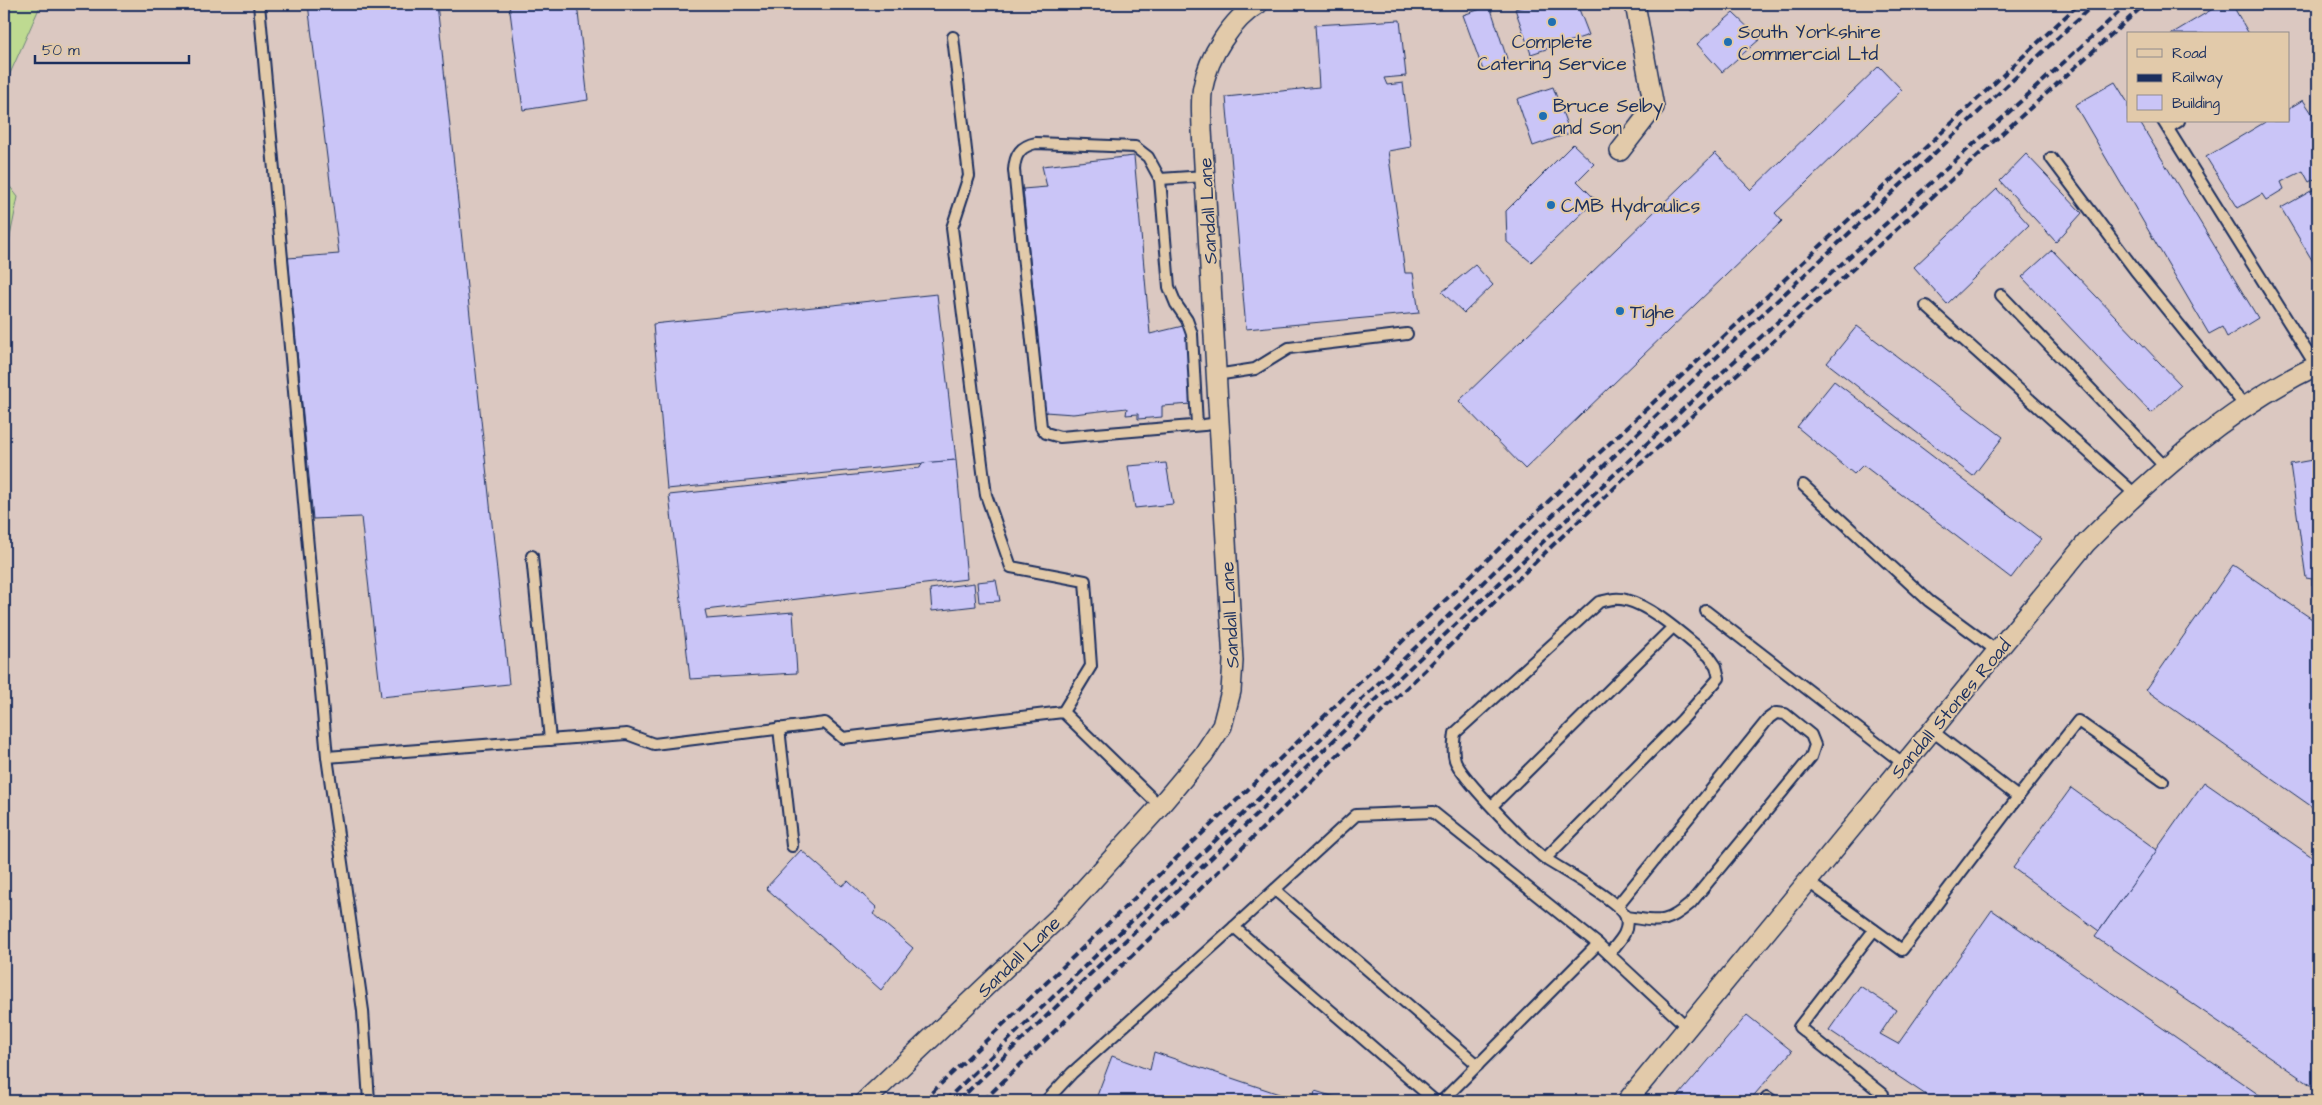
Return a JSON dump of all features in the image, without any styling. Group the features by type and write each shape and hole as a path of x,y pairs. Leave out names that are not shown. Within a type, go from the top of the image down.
{"street":[{"path":"1620,151 1654,107 1635,4"},
{"name":"Sandall Lane","path":"865,1101 1061,915 1160,806 1203,755 1222,726 1231,691 1232,662 1205,176 1202,88 1214,53 1247,6"},
{"name":"Sandall Stones Road","path":"1627,1101 2086,543 2135,494 2245,406 2317,366"}],"lane":[{"path":"259,4 327,757 363,1011 369,1101"},
{"path":"953,37 969,176 952,228 986,496 1011,567 1085,581 1091,666 1063,712"},
{"path":"2165,125 2317,366"},
{"path":"1197,425 1192,334 1187,320 1176,304 1169,287 1160,179 1148,157 1135,147 1036,142 1027,145 1018,154 1014,170 1041,427 1046,433 1060,437 1197,425 1219,423"},
{"path":"2051,158 2135,270 2245,406"},
{"path":"1160,179 1205,176"},
{"path":"2001,295 2166,468"},
{"path":"1926,306 2135,494"},
{"path":"1216,375 1255,370 1288,348 1407,334"},
{"path":"1803,485 1929,601 1997,651"},
{"path":"532,556 550,740"},
{"path":"1546,858 1682,720 1719,678 1716,666 1709,656 1645,607 1625,600 1612,598 1599,602 1455,733 1453,747 1456,761 1466,780 1492,806 1546,858 1618,906 1626,917 1625,934 1608,954"},
{"path":"1706,611 1904,764"},
{"path":"1492,806 1672,628"},
{"path":"327,757 627,734 654,744 825,723 843,738 1063,712"},
{"path":"1063,712 1160,806"},
{"path":"1618,906 1769,718 1776,713 1785,714 1812,735 1815,745 1811,757 1690,904 1674,918 1660,921 1626,917"},
{"path":"1807,881 1902,950 2078,721 2163,781"},
{"path":"779,728 792,846"},
{"path":"1931,730 2018,798"},
{"path":"1046,1101 1072,1073 1356,815 1433,812 1598,944 1687,1027"},
{"path":"1275,890 1478,1065"},
{"path":"1234,927 1435,1101"},
{"path":"1874,930 1799,1027 1883,1094"},
{"path":"1442,1101 1598,944"}],"green space":[{"path":"4,4 41,4 4,87"},
{"path":"4,179 18,197 4,266"}],"building":[{"path":"308,4 437,4 509,684 381,697 361,517 313,519 288,258 339,254"},
{"path":"509,4 577,4 588,100 523,110"},
{"name":"Complete Catering Service","path":"1532,4 1577,4 1589,35 1531,54 1515,9"},
{"path":"1688,4 1713,4 1691,11"},
{"path":"2221,4 2232,4 2248,32 2174,32"},
{"path":"1490,6 1508,62 1483,70 1463,15"},
{"name":"South Yorkshire Commercial Ltd","path":"1733,13 1760,39 1722,72 1697,44"},
{"path":"1400,20 1406,76 1384,78 1387,85 1403,83 1411,147 1388,151 1405,273 1413,273 1419,313 1246,329 1226,97 1319,87 1315,25"},
{"name":"Tighe","path":"1879,66 1902,90 1775,213 1782,221 1525,469 1459,401 1715,153 1751,190"},
{"path":"2115,82 2127,101 2127,122 2140,122 2258,318 2227,337 2222,327 2209,334 2075,105"},
{"name":"Bruce Selby and Son","path":"1553,87 1570,133 1533,146 1517,99"},
{"path":"2303,100 2318,122 2313,125 2318,136 2318,177 2309,182 2303,171 2281,182 2284,189 2266,200 2262,194 2238,208 2206,157 2265,122 2290,122 2290,108"},
{"name":"CMB Hydraulics","path":"1573,144 1594,164 1577,181 1596,200 1531,262 1507,242 1506,211"},
{"path":"2026,154 2082,213 2056,242 2000,181"},
{"path":"1134,156 1150,334 1187,325 1193,404 1162,406 1162,417 1138,419 1138,414 1126,415 1127,408 1073,414 1045,412 1023,189 1047,187 1042,166"},
{"path":"2318,187 2318,270 2281,208"},
{"path":"1997,189 2029,225 1947,304 1914,267"},
{"path":"2052,250 2181,385 2151,413 2022,277"},
{"path":"1475,265 1493,285 1464,313 1442,292"},
{"path":"937,294 956,460 667,489 653,324"},
{"path":"1857,326 2003,437 1973,476 1827,363"},
{"path":"1834,381 2041,539 2011,578 1863,465 1854,474 1797,427"},
{"path":"2318,459 2318,585 2312,585 2312,579 2306,578 2290,464"},
{"path":"956,460 967,579 705,610 707,619 793,612 797,673 690,679 669,495 920,468 922,463"},
{"path":"1166,463 1173,504 1135,508 1128,466"},
{"path":"2233,565 2318,623 2318,811 2146,690"},
{"path":"996,580 1000,601 979,602 977,582"},
{"path":"974,583 976,606 932,611 930,589"},
{"path":"2204,782 2318,861 2318,1090 2095,937"},
{"path":"2071,788 2157,850 2099,931 2013,868"},
{"path":"801,850 842,886 848,881 877,908 873,914 913,948 881,990 766,888"},
{"path":"1992,910 2268,1101 1935,1101 1829,1030 1860,986 1896,1010 1880,1034 1898,1044"},
{"path":"1747,1015 1792,1051 1749,1101 1674,1101"},
{"path":"1154,1052 1300,1101 1095,1101 1112,1056 1150,1070"},
{"path":"1315,1091 1348,1101 1313,1101"}],"railway":[{"path":"923,1101 1580,471 2079,4"},
{"path":"945,1101 1719,355 2094,4"},
{"path":"958,1101 1380,696 1729,366 2128,4"},
{"path":"983,1101 1554,544 1736,375 2145,4"}],"place":[{"name":"Complete Catering Service","path":"1552,22"},
{"name":"South Yorkshire Commercial Ltd","path":"1728,42"},
{"name":"Bruce Selby and Son","path":"1543,116"},
{"name":"CMB Hydraulics","path":"1551,205"},
{"name":"Tighe","path":"1620,311"}]}
